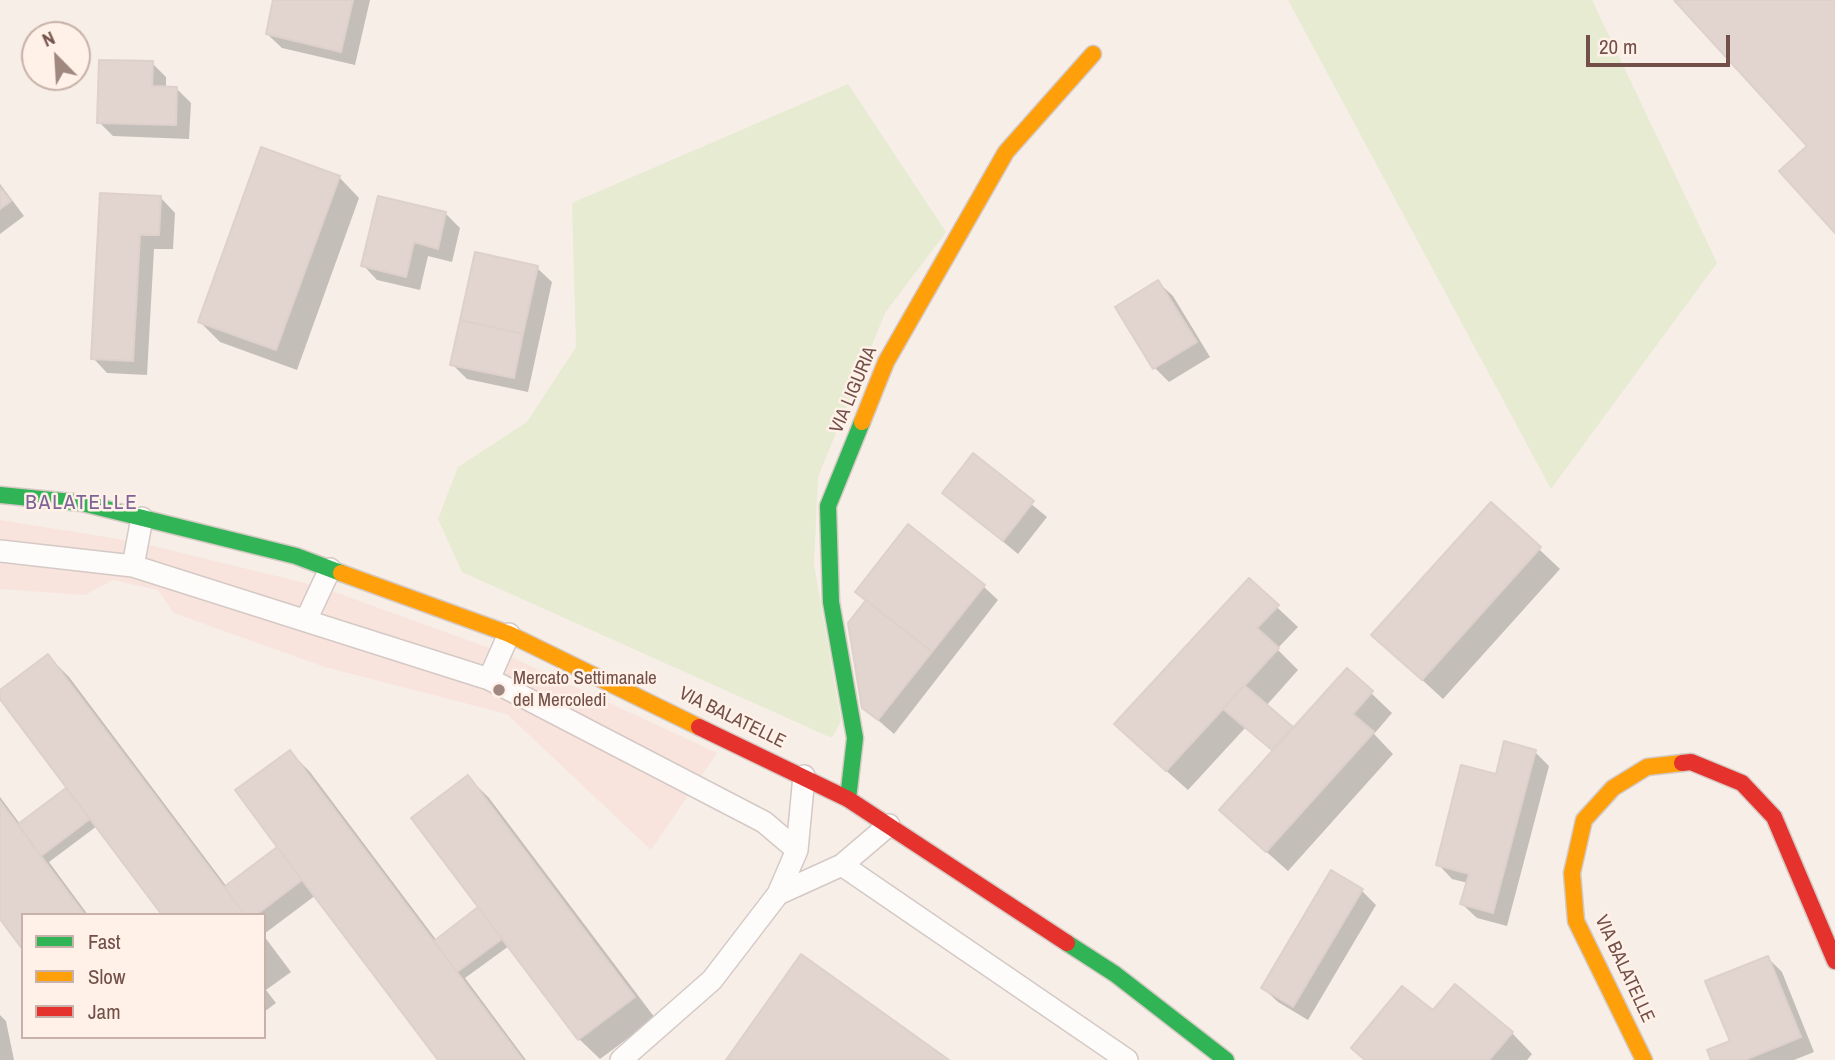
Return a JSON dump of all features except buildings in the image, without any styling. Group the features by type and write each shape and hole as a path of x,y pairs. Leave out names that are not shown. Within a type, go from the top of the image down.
{"street":[{"name":"VIA LIGURIA","path":"848,799 855,738 831,602 828,506 886,362 1006,152 1093,54"},
{"name":"VIA BALATELLE","path":"0,495 82,503 296,556 509,634 848,799 1115,974 1226,1060"},
{"name":"VIA BALATELLE","path":"1644,1060 1576,921 1572,873 1584,820 1612,788 1647,767 1691,762 1742,783 1774,817 1835,961"}],"lane":[{"path":"133,566 142,518"},
{"path":"0,551 133,566 489,679 764,822 797,850"},
{"path":"306,620 330,569"},
{"path":"489,679 509,634"},
{"path":"621,1060 712,980 778,894 797,850 804,776"},
{"path":"778,894 842,865 890,825"},
{"path":"842,865 1127,1060"}],"shaded area":[{"name":"Mercato Settimanale del Mercoledi","path":"0,520 137,542 321,587 500,652 717,753 651,850 507,714 325,667 174,613 158,590 113,580 85,595 0,589"}],"green space":[{"path":"1288,0 1592,0 1717,263 1551,489"},
{"path":"848,84 946,232 885,313 818,477 814,564 841,721 832,738 462,572 438,519 458,467 527,422 576,347 572,203"}],"traffic: fast":[{"path":"848,799 855,738 831,602 828,506 862,422"},
{"path":"0,495 82,503 296,556 341,573"},
{"path":"1067,943 1115,974 1226,1060"}],"traffic: slow":[{"path":"862,422 886,362 1006,152 1093,54"},
{"path":"341,573 509,634 699,727"},
{"path":"1644,1060 1576,921 1572,873 1584,820 1613,788 1647,767 1682,763"}],"traffic: jam":[{"path":"699,727 848,799 1067,943"},
{"path":"1682,763 1691,762 1742,783 1774,817 1835,961"}],"place":[{"name":"Mercato Settimanale del Mercoledi","path":"499,690"}],"district":[{"name":"BALATELLE","path":"82,503"}]}
